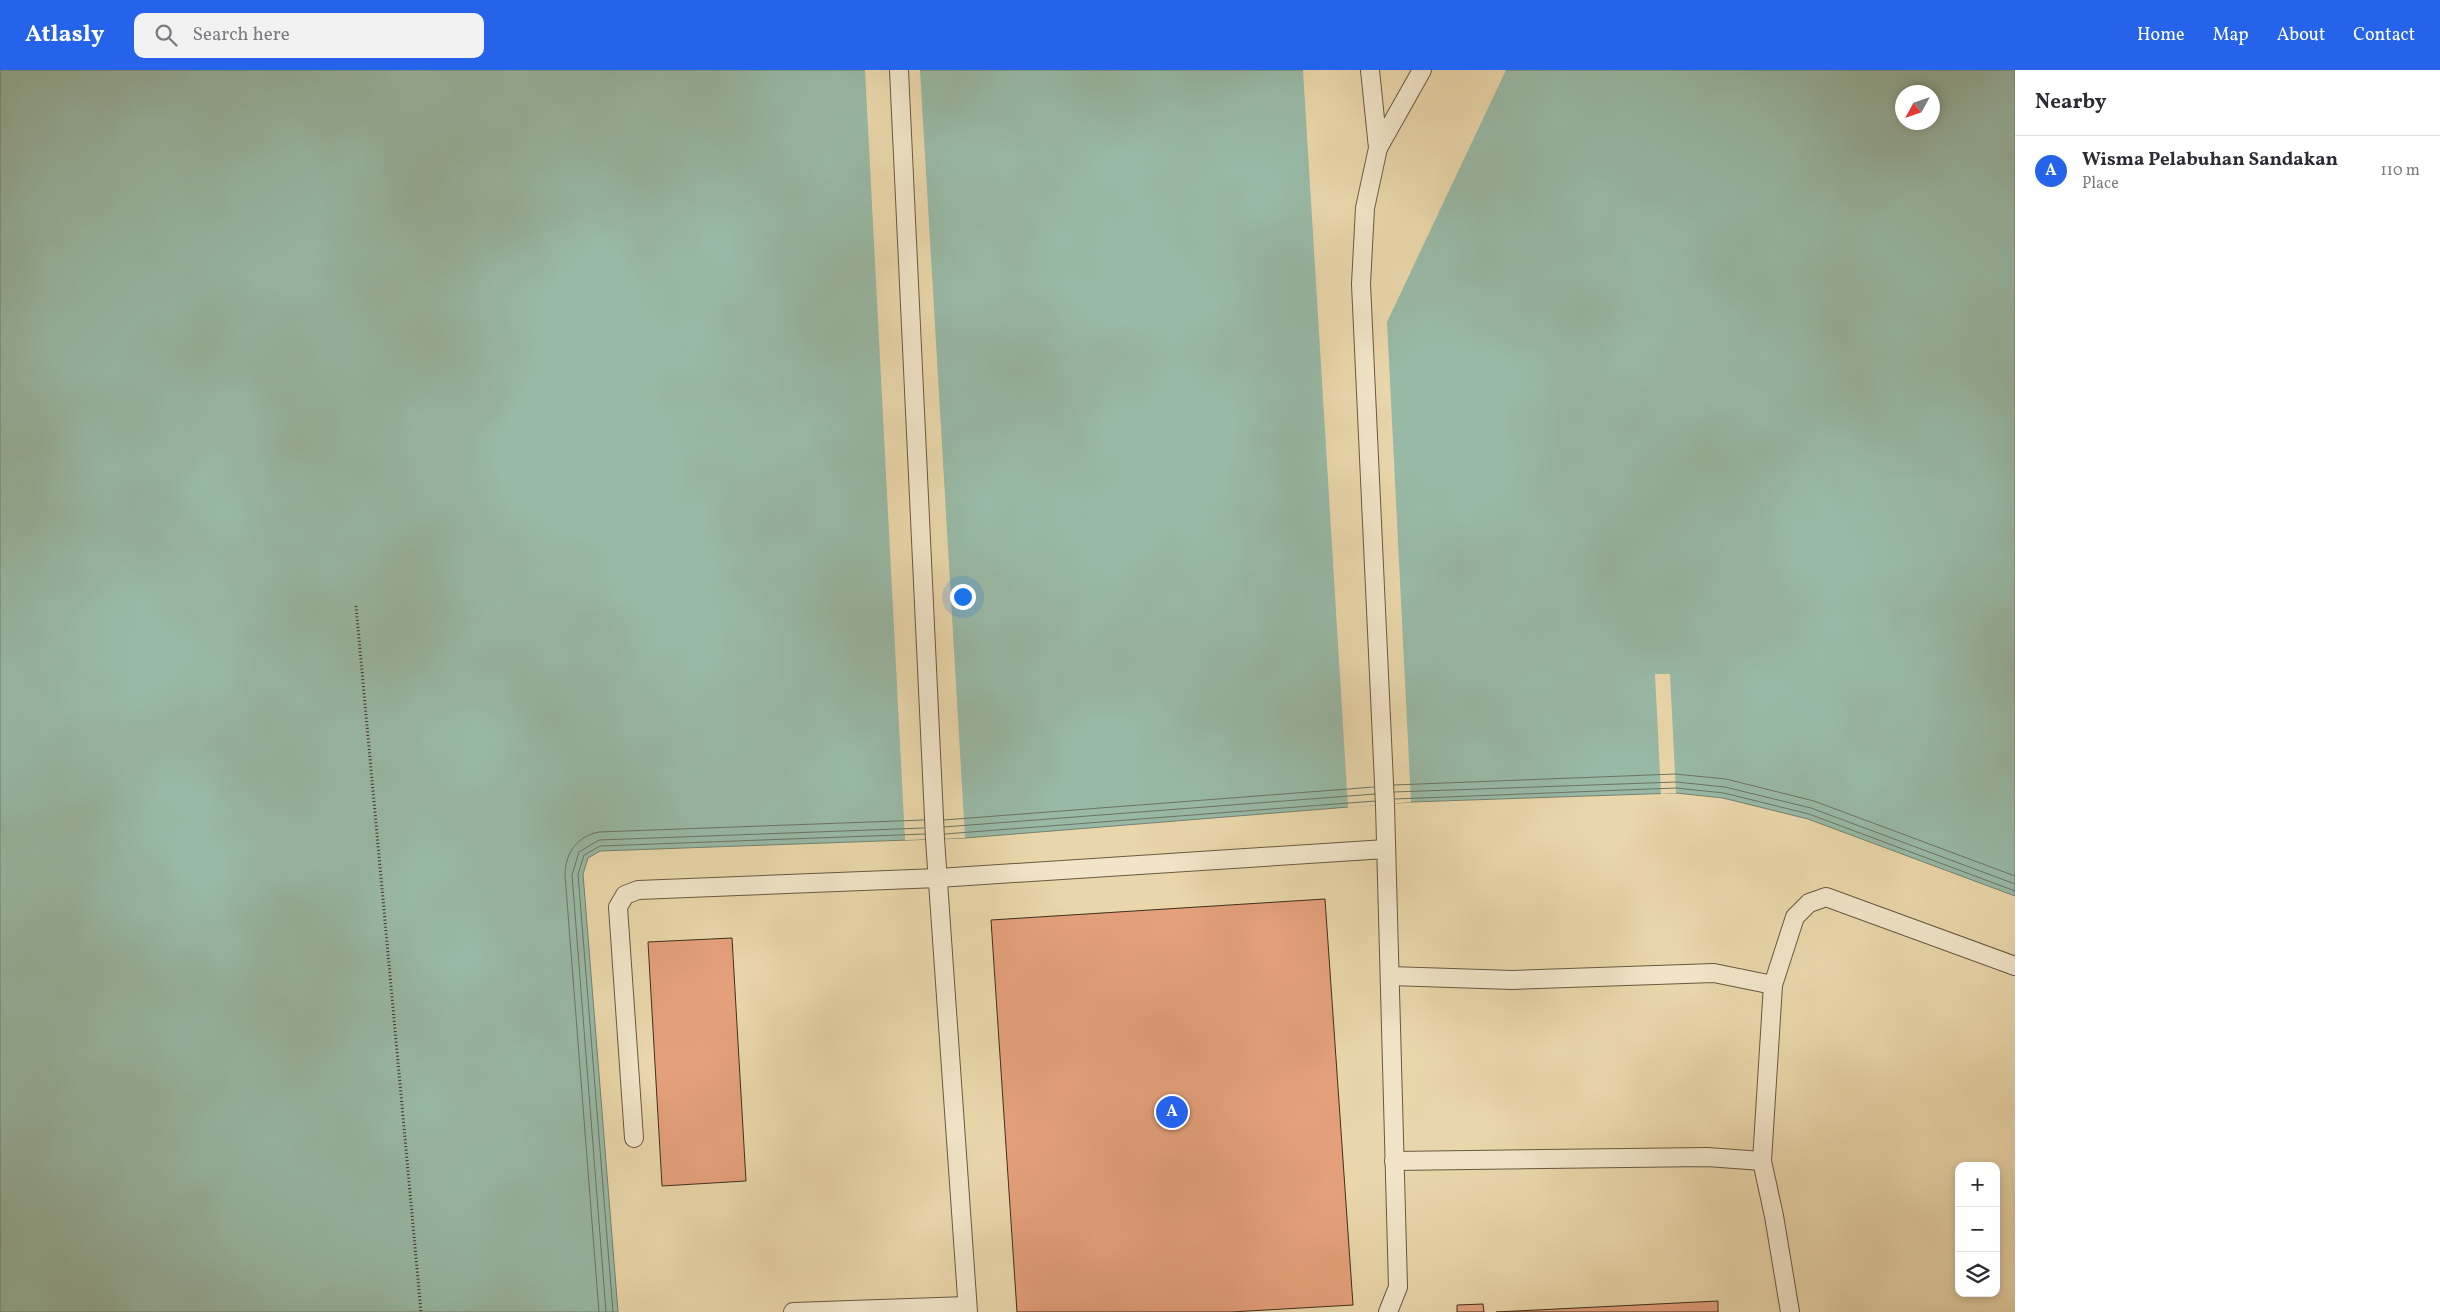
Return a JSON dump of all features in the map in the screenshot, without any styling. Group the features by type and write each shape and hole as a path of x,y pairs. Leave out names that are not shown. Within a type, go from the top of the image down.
{"lane":[{"path":"793,1312 968,1309 938,878 898,70"},
{"path":"1370,70 1378,148"},
{"path":"1388,1312 1398,1287 1390,976 1361,284 1365,208 1378,148 1422,70"},
{"path":"634,1138 618,906 625,895 638,890 938,878 1386,849"},
{"path":"1790,1312 1774,1216 1762,1161 1773,985 1795,917 1809,903 1826,897 2015,966"},
{"path":"1390,976 1513,980 1714,973 1773,985"},
{"path":"1394,1161 1708,1157 1762,1161"}],"path":[{"path":"356,606 421,1312"}],"water":[{"path":"0,70 2015,70 2015,896 1808,819 1723,798 1676,793 1411,802 965,838 600,851 588,858 583,874 618,1312 0,1312"}],"pier":[{"path":"865,70 920,70 965,838 905,840"},
{"path":"1303,70 1506,70 1387,322 1411,802 1348,808"},
{"path":"1655,674 1670,674 1676,793 1661,794"}],"building":[{"path":"1325,899 1353,1305 1231,1312 1017,1312 991,920"},
{"path":"732,938 746,1181 662,1186 648,942"},
{"path":"1718,1301 1718,1312 1496,1312"},
{"path":"1483,1304 1484,1312 1457,1312 1457,1305"}],"place":[{"name":"Wisma Pelabuhan Sandakan","path":"1172,1112"}]}
